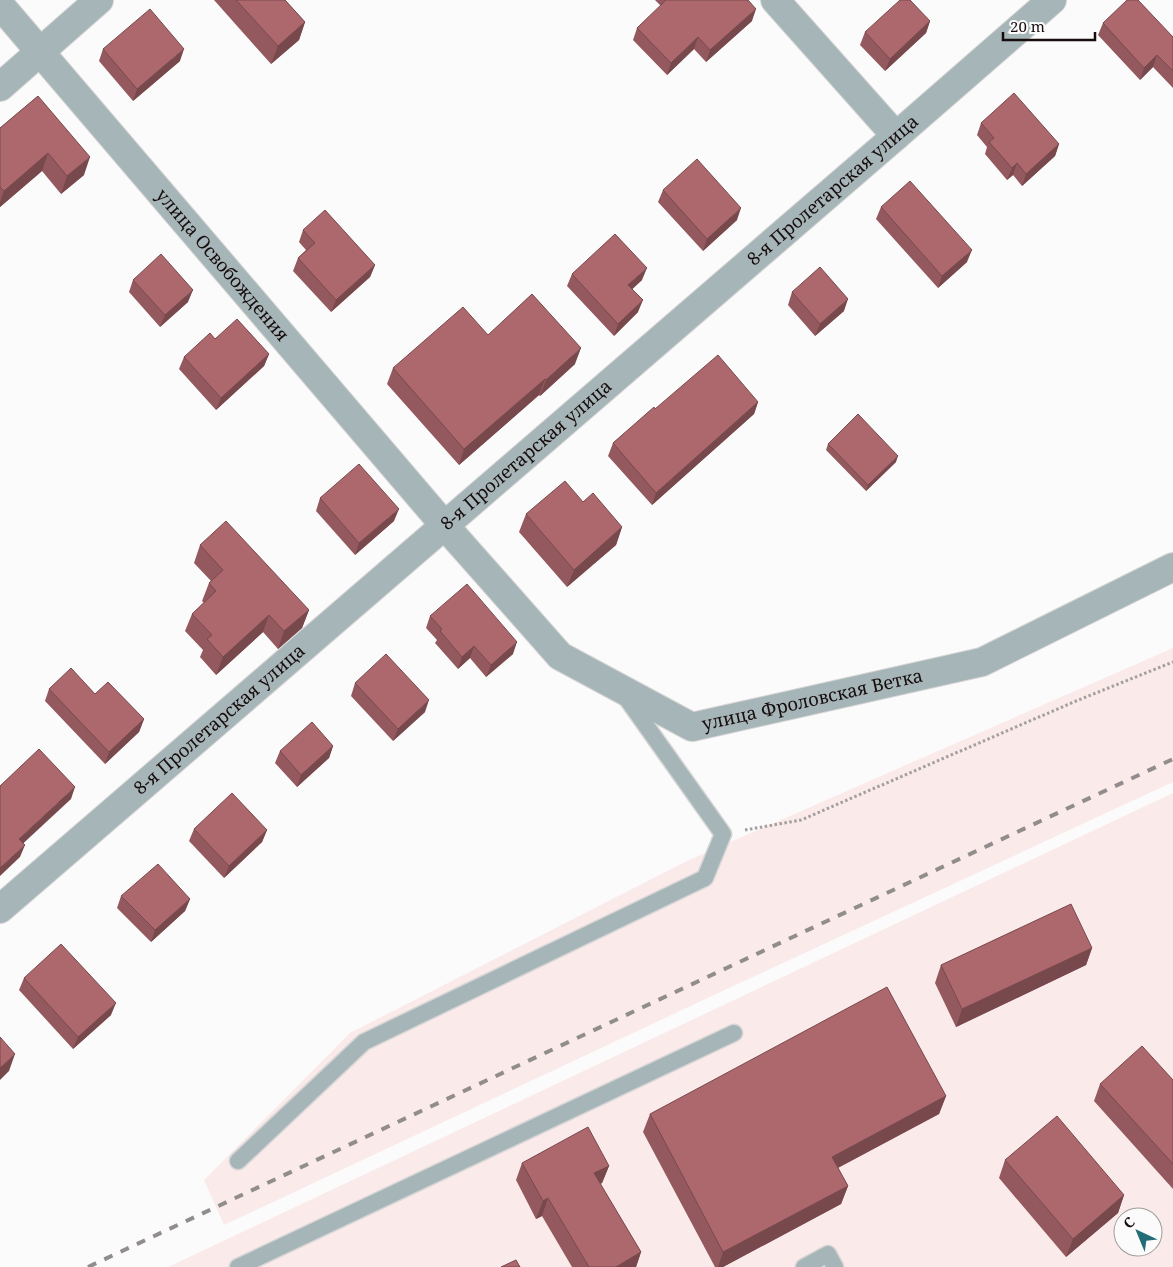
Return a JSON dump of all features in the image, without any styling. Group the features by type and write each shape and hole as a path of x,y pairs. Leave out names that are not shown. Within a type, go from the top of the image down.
{"street":[{"path":"0,86 99,0"},
{"path":"775,0 896,136"},
{"name":"8-я Пролетарская улица","path":"0,909 1052,0"},
{"name":"улица Освобождения","path":"0,5 445,526"},
{"name":"улица Фроловская Ветка","path":"445,526 560,656 692,727 982,662 1173,567"}],"lane":[{"path":"238,1161 364,1042 705,878 723,834 620,688"},
{"path":"238,1267 734,1033"},
{"path":"804,1267 828,1254 835,1267"}],"path":[{"path":"723,834 801,820 1076,701 1173,662"}],"shaded area":[{"path":"1173,648 1173,782 224,1225 204,1180 350,1033 687,861"},
{"path":"1173,793 1173,1267 168,1267"}],"building":[{"path":"236,0 285,0 305,22 278,46"},
{"path":"666,0 748,0 756,9 710,50 698,37 671,63 637,28"},
{"path":"900,0 910,0 930,21 890,59 865,32"},
{"path":"1127,0 1138,0 1173,37 1173,71 1157,55 1144,68 1103,23"},
{"path":"150,9 184,49 137,89 103,49"},
{"path":"1014,93 1059,144 1026,174 1017,163 1012,168 989,142 994,138 981,123"},
{"path":"38,96 90,157 67,176 48,153 4,191 0,187 0,128"},
{"path":"697,159 741,208 707,239 663,190"},
{"path":"910,181 972,250 942,276 881,207"},
{"path":"325,210 375,265 336,300 298,258 315,243 303,230"},
{"path":"615,234 647,268 628,285 643,300 618,324 572,274"},
{"path":"161,254 193,290 165,315 133,280"},
{"path":"820,267 848,299 820,324 792,292"},
{"path":"532,294 581,348 464,449 393,368 463,307 488,335"},
{"path":"237,319 269,354 221,398 184,357 210,333 215,339"},
{"path":"718,355 758,402 656,493 613,443"},
{"path":"858,414 898,456 868,485 828,444"},
{"path":"359,464 399,509 359,543 320,498"},
{"path":"565,481 583,502 593,493 622,527 574,570 526,514"},
{"path":"226,521 309,610 284,631 269,615 223,657 207,639 212,635 192,614 216,591 209,583 223,570 200,545"},
{"path":"467,584 517,642 491,665 474,646 462,657 430,616"},
{"path":"386,654 429,700 398,729 355,683"},
{"path":"71,668 95,694 108,682 144,719 109,752 49,689"},
{"path":"312,722 333,746 301,775 280,751"},
{"path":"39,749 75,787 19,839 25,845 0,868 0,786"},
{"path":"232,793 267,830 229,866 194,829"},
{"path":"158,864 190,899 155,930 121,896"},
{"path":"1071,904 1092,948 962,1009 941,965"},
{"path":"61,944 116,1003 78,1037 24,978"},
{"path":"887,987 946,1096 832,1157 848,1186 723,1252 650,1114"},
{"path":"0,1037 15,1054 0,1068"},
{"path":"1142,1046 1173,1080 1173,1164 1100,1084"},
{"path":"1057,1116 1124,1195 1073,1239 1005,1160"},
{"path":"588,1127 609,1166 594,1173 641,1252 616,1267 589,1267 548,1198 543,1201 522,1163"},
{"path":"516,1260 520,1267 501,1267"}],"railway":[{"path":"88,1267 1173,759"}]}
